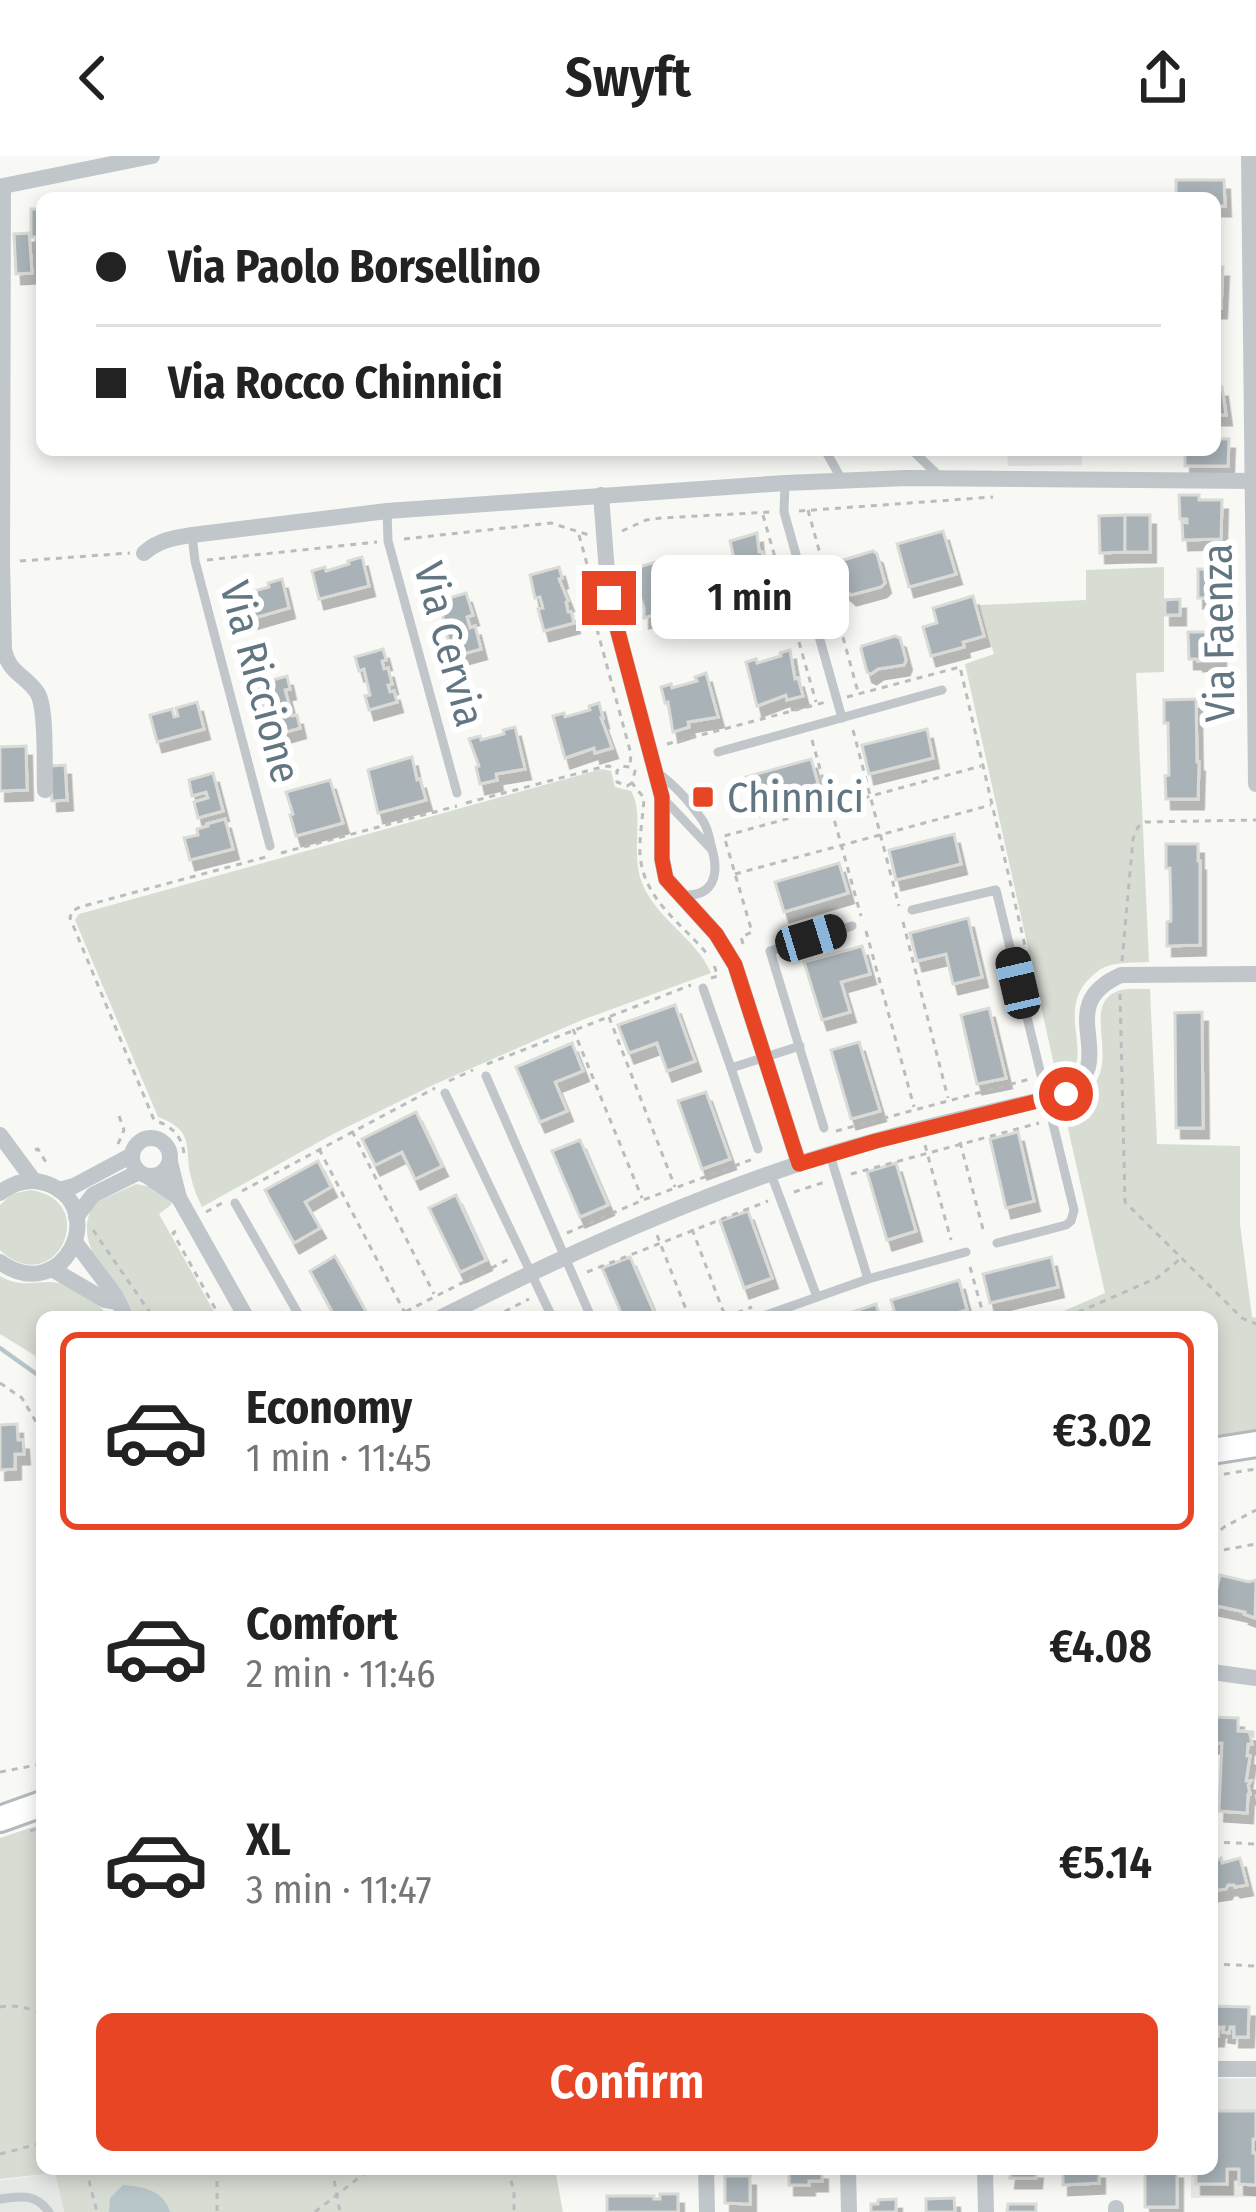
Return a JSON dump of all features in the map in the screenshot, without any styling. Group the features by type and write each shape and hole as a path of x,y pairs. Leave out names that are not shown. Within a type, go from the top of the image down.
{"street":[{"path":"45,790 42,704 32,687 15,673 4,650 3,186 152,156"},
{"name":"Via Faenza","path":"1250,156 1256,784"},
{"path":"144,553 167,539 387,511 785,483 940,478 1254,481"},
{"path":"601,495 609,598 662,797 666,879 716,934 735,965 765,1057 815,1159"},
{"path":"454,1311 564,1257 771,1174 920,1129 1066,1094 1087,1074 1087,1007 1099,988 1121,975 1256,974"},
{"path":"0,1135 34,1181"},
{"path":"76,1217 96,1193 133,1163 136,1145 142,1140 157,1138 168,1148 176,1163 179,1198"},
{"path":"133,1163 179,1198 243,1311"},
{"path":"59,1190 133,1163 160,1174 176,1163"},
{"path":"0,1190 34,1181 59,1190 76,1217 75,1242 52,1269 23,1273 0,1262"},
{"path":"75,1242 121,1310"},
{"path":"52,1269 121,1310"},
{"path":"1218,1450 1256,1444"},
{"path":"1218,1673 1256,1678"},
{"path":"0,1819 36,1806"},
{"path":"1218,2068 1256,2069"},
{"path":"706,2175 707,2212"},
{"path":"848,2175 849,2212"},
{"path":"985,2175 986,2212"}],"lane":[{"path":"828,456 842,480"},
{"path":"918,456 940,478"},
{"path":"785,483 784,512 836,700 845,717"},
{"name":"Via Cervia","path":"387,511 388,541 457,793"},
{"name":"Via Riccione","path":"192,535 270,846"},
{"path":"718,752 942,690"},
{"path":"654,770 672,783 707,826 717,874 708,887 691,896 678,894"},
{"path":"662,797 712,850"},
{"path":"913,910 996,890 1073,1216 1060,1228 997,1243"},
{"path":"824,1131 770,950 852,926"},
{"path":"703,988 758,1153"},
{"path":"730,1068 800,1046"},
{"path":"486,1076 588,1311"},
{"path":"445,1093 549,1311"},
{"path":"815,1159 837,1178 868,1279"},
{"path":"771,1174 817,1297"},
{"path":"236,1203 297,1311"},
{"path":"778,1311 868,1279 967,1252"},
{"path":"0,2199 27,2196 49,2212"}],"path":[{"path":"808,510 859,694"},
{"path":"762,513 817,705"},
{"path":"2,562 144,553"},
{"path":"649,749 960,667 1038,1000"},
{"path":"845,717 870,796 948,1100"},
{"path":"808,727 915,1108"},
{"path":"745,949 741,938 752,932 724,836 983,765"},
{"path":"244,1190 451,1080 718,976 704,950 660,906 646,880 640,854 644,798 632,783 634,771 622,766 617,782 632,783"},
{"path":"176,1163 184,1151 180,1138 171,1126 154,1120 70,918 72,911 602,767 617,771"},
{"path":"735,874 992,805"},
{"path":"1256,820 1145,822 1138,827 1133,838 1118,1010 1125,1202 1242,1318 1256,1324"},
{"path":"609,1015 675,1188"},
{"path":"573,1030 643,1200"},
{"path":"824,1131 1040,1077"},
{"path":"119,1116 133,1163"},
{"path":"574,1278 823,1182 1051,1120"},
{"path":"920,1129 951,1241"},
{"path":"352,1130 435,1296"},
{"path":"960,1142 984,1233"},
{"path":"318,1148 404,1311"},
{"path":"556,1238 758,1153"},
{"path":"815,1159 823,1182"},
{"path":"96,1193 100,1204 90,1220 93,1229 149,1311"},
{"path":"202,1214 223,1202"},
{"path":"651,1221 687,1311"},
{"path":"692,1229 724,1311"},
{"path":"967,1252 982,1311"},
{"path":"411,1311 522,1253"},
{"path":"1081,1311 1157,1278 1181,1258"},
{"path":"506,1311 541,1293"},
{"path":"0,1383 22,1398 36,1422"},
{"path":"1218,1475 1256,1469"},
{"path":"1218,1532 1256,1510"},
{"path":"1218,1551 1256,1544"},
{"path":"0,1772 36,1765"},
{"path":"1218,1842 1256,1844"},
{"path":"1218,1964 1256,1966"},
{"path":"0,2007 36,2012"},
{"path":"0,2154 36,2145"},
{"path":"87,2175 97,2212"},
{"path":"217,2175 217,2212"},
{"path":"333,2175 340,2212"},
{"path":"315,2212 362,2175"},
{"path":"510,2175 514,2212"}],"shaded area":[{"path":"1007,456 1082,456 1082,465 1008,466"},
{"path":"1164,567 1164,672 1136,673 1149,962 1107,966 1087,981 1075,1009 1076,1063 1058,1083 965,664 994,654 980,605 1086,600 1086,570"},
{"path":"602,769 611,771 615,787 631,791 635,800 642,883 711,973 582,1020 433,1085 202,1207 186,1141 178,1128 158,1117 75,920 79,914"},
{"path":"1150,989 1157,1144 1240,1146 1240,1224 1252,1317 1256,1318 1256,1436 1218,1442 1218,1311 1064,1311 1105,1293 1063,1106 1086,1094 1098,1079 1101,1011 1107,998 1121,990"},
{"path":"136,1184 156,1188 172,1204 159,1214 214,1311 132,1311 91,1248 88,1218 95,1203"},
{"path":"30,1190 52,1198 64,1211 67,1227 53,1257 38,1264 20,1263 0,1250 0,1205 12,1194"},
{"path":"0,1276 23,1283 67,1285 103,1311 36,1311 36,1358 0,1334"},
{"path":"36,1826 37,2175 0,2179 0,1838"},
{"path":"1256,2078 1256,2197 1191,2198 1191,2175 1218,2175 1218,2079"},
{"path":"55,2175 64,2212 0,2212 0,2180"},
{"path":"55,2175 556,2175 563,2212 64,2212"},
{"path":"123,2185 158,2194 170,2212 109,2212 110,2198"}],"building":[{"path":"1176,180 1224,180 1225,206 1221,206 1221,192 1176,192"},
{"path":"31,209 36,209 36,237 31,237"},
{"path":"29,233 32,273 16,274 14,234"},
{"path":"1221,439 1229,439 1228,466 1185,466 1185,456 1221,456"},
{"path":"1179,495 1222,500 1221,539 1183,540 1182,522 1187,519 1180,519"},
{"path":"1125,515 1125,552 1100,553 1099,516"},
{"path":"1125,515 1150,515 1150,552 1125,552"},
{"path":"943,531 956,574 909,587 897,544"},
{"path":"757,533 770,582 742,590 736,568 741,566 735,562 730,541"},
{"path":"873,551 885,583 851,595 845,590 840,561"},
{"path":"362,557 369,586 319,599 312,571 325,567 326,571"},
{"path":"659,561 665,582 660,583 661,589 667,588 673,609 644,618 632,569"},
{"path":"559,567 574,623 544,631 538,609 543,608 540,597 535,598 530,575"},
{"path":"1198,569 1229,569 1226,598 1198,598"},
{"path":"282,579 289,608 240,622 232,593 269,587 268,583"},
{"path":"466,593 473,615 467,617 470,628 475,626 481,649 452,657 436,602"},
{"path":"973,596 984,636 931,656 923,627 937,623 933,608"},
{"path":"1180,599 1180,615 1165,615 1165,600"},
{"path":"1221,629 1220,658 1189,659 1188,632"},
{"path":"900,638 904,665 867,672 862,646"},
{"path":"383,649 384,669 388,668 392,684 388,685 397,702 369,710 364,669 359,671 355,657"},
{"path":"790,650 803,696 787,700 786,695 757,706 746,662 756,659 757,663"},
{"path":"706,673 718,717 688,722 689,727 673,732 661,687 697,681 695,677"},
{"path":"287,676 290,689 285,690 300,728 272,736 269,725 274,725 267,718 263,702 267,700 258,684"},
{"path":"1196,699 1198,799 1166,799 1164,700"},
{"path":"197,702 204,729 157,742 150,715 172,709 174,717 178,716 176,708"},
{"path":"599,703 612,748 595,753 594,748 565,758 553,716 590,710 589,706"},
{"path":"515,727 525,769 496,774 497,780 480,784 469,739 504,734 503,730"},
{"path":"927,729 933,758 869,774 862,745"},
{"path":"26,746 27,790 0,791 0,747"},
{"path":"412,757 426,800 378,813 368,770"},
{"path":"811,759 819,787 755,806 746,777"},
{"path":"65,765 67,800 52,801 50,766"},
{"path":"213,773 223,811 198,818 194,802 208,798 206,792 192,796 189,780"},
{"path":"330,780 343,823 296,836 286,792"},
{"path":"225,819 233,849 190,860 184,838"},
{"path":"954,834 961,864 896,880 889,850"},
{"path":"1166,844 1198,844 1200,945 1167,946 1171,911"},
{"path":"839,863 848,893 784,912 775,882"},
{"path":"968,918 982,977 953,984 946,954 917,961 910,933"},
{"path":"862,946 870,974 841,982 850,1012 822,1020 804,962"},
{"path":"675,1005 695,1061 667,1071 657,1043 629,1053 618,1025"},
{"path":"989,1008 1006,1078 977,1084 961,1015"},
{"path":"1202,1012 1203,1128 1176,1128 1175,1013"},
{"path":"859,1042 880,1111 851,1119 831,1050"},
{"path":"572,1043 583,1071 555,1082 567,1111 540,1122 516,1067"},
{"path":"706,1092 730,1159 702,1169 678,1101"},
{"path":"416,1112 442,1166 415,1179 402,1152 375,1165 362,1139"},
{"path":"1018,1132 1034,1201 1006,1208 990,1139"},
{"path":"580,1140 608,1205 580,1217 552,1151"},
{"path":"318,1161 331,1187 305,1202 320,1228 294,1243 265,1190"},
{"path":"896,1163 916,1231 887,1240 867,1172"},
{"path":"456,1195 486,1260 460,1272 429,1208"},
{"path":"748,1211 772,1278 744,1288 720,1221"},
{"path":"335,1256 366,1311 332,1311 310,1271"},
{"path":"630,1257 653,1311 620,1311 602,1268"},
{"path":"1051,1257 1058,1287 990,1303 983,1274"},
{"path":"959,1280 967,1310 894,1311 891,1300"},
{"path":"17,1424 24,1454 15,1454 15,1469 0,1470 0,1425"},
{"path":"1220,1575 1256,1580 1255,1618 1218,1606"},
{"path":"1218,1717 1238,1718 1238,1731 1253,1732 1247,1756 1246,1781 1251,1781 1247,1813 1219,1811 1222,1743 1218,1743"},
{"path":"1240,1858 1247,1885 1218,1890 1218,1860"},
{"path":"1218,2006 1249,2007 1248,2037 1234,2037 1234,2027 1229,2033 1219,2027 1218,2036"},
{"path":"1218,2111 1256,2111 1256,2185 1239,2184 1239,2169 1227,2169 1227,2184 1196,2184 1196,2175 1218,2175"},
{"path":"789,2175 822,2175 822,2181 809,2181 809,2185 789,2185"},
{"path":"1063,2175 1099,2175 1099,2183 1063,2185"},
{"path":"1145,2175 1177,2175 1177,2207 1145,2207"},
{"path":"725,2176 750,2176 750,2204 725,2203"},
{"path":"660,2194 678,2194 678,2212 607,2212 607,2196 660,2199"},
{"path":"954,2198 955,2212 926,2212 926,2199"},
{"path":"896,2199 896,2212 871,2212 871,2204 878,2200"},
{"path":"1008,2204 1036,2204 1036,2212 1007,2212"}],"waterway":[{"path":"0,1348 36,1374"}],"place":[{"name":"Chinnici","path":"703,797"}],"route":[{"path":"609,598 662,797 666,879 716,934 735,965 799,1164 1066,1094"}]}
